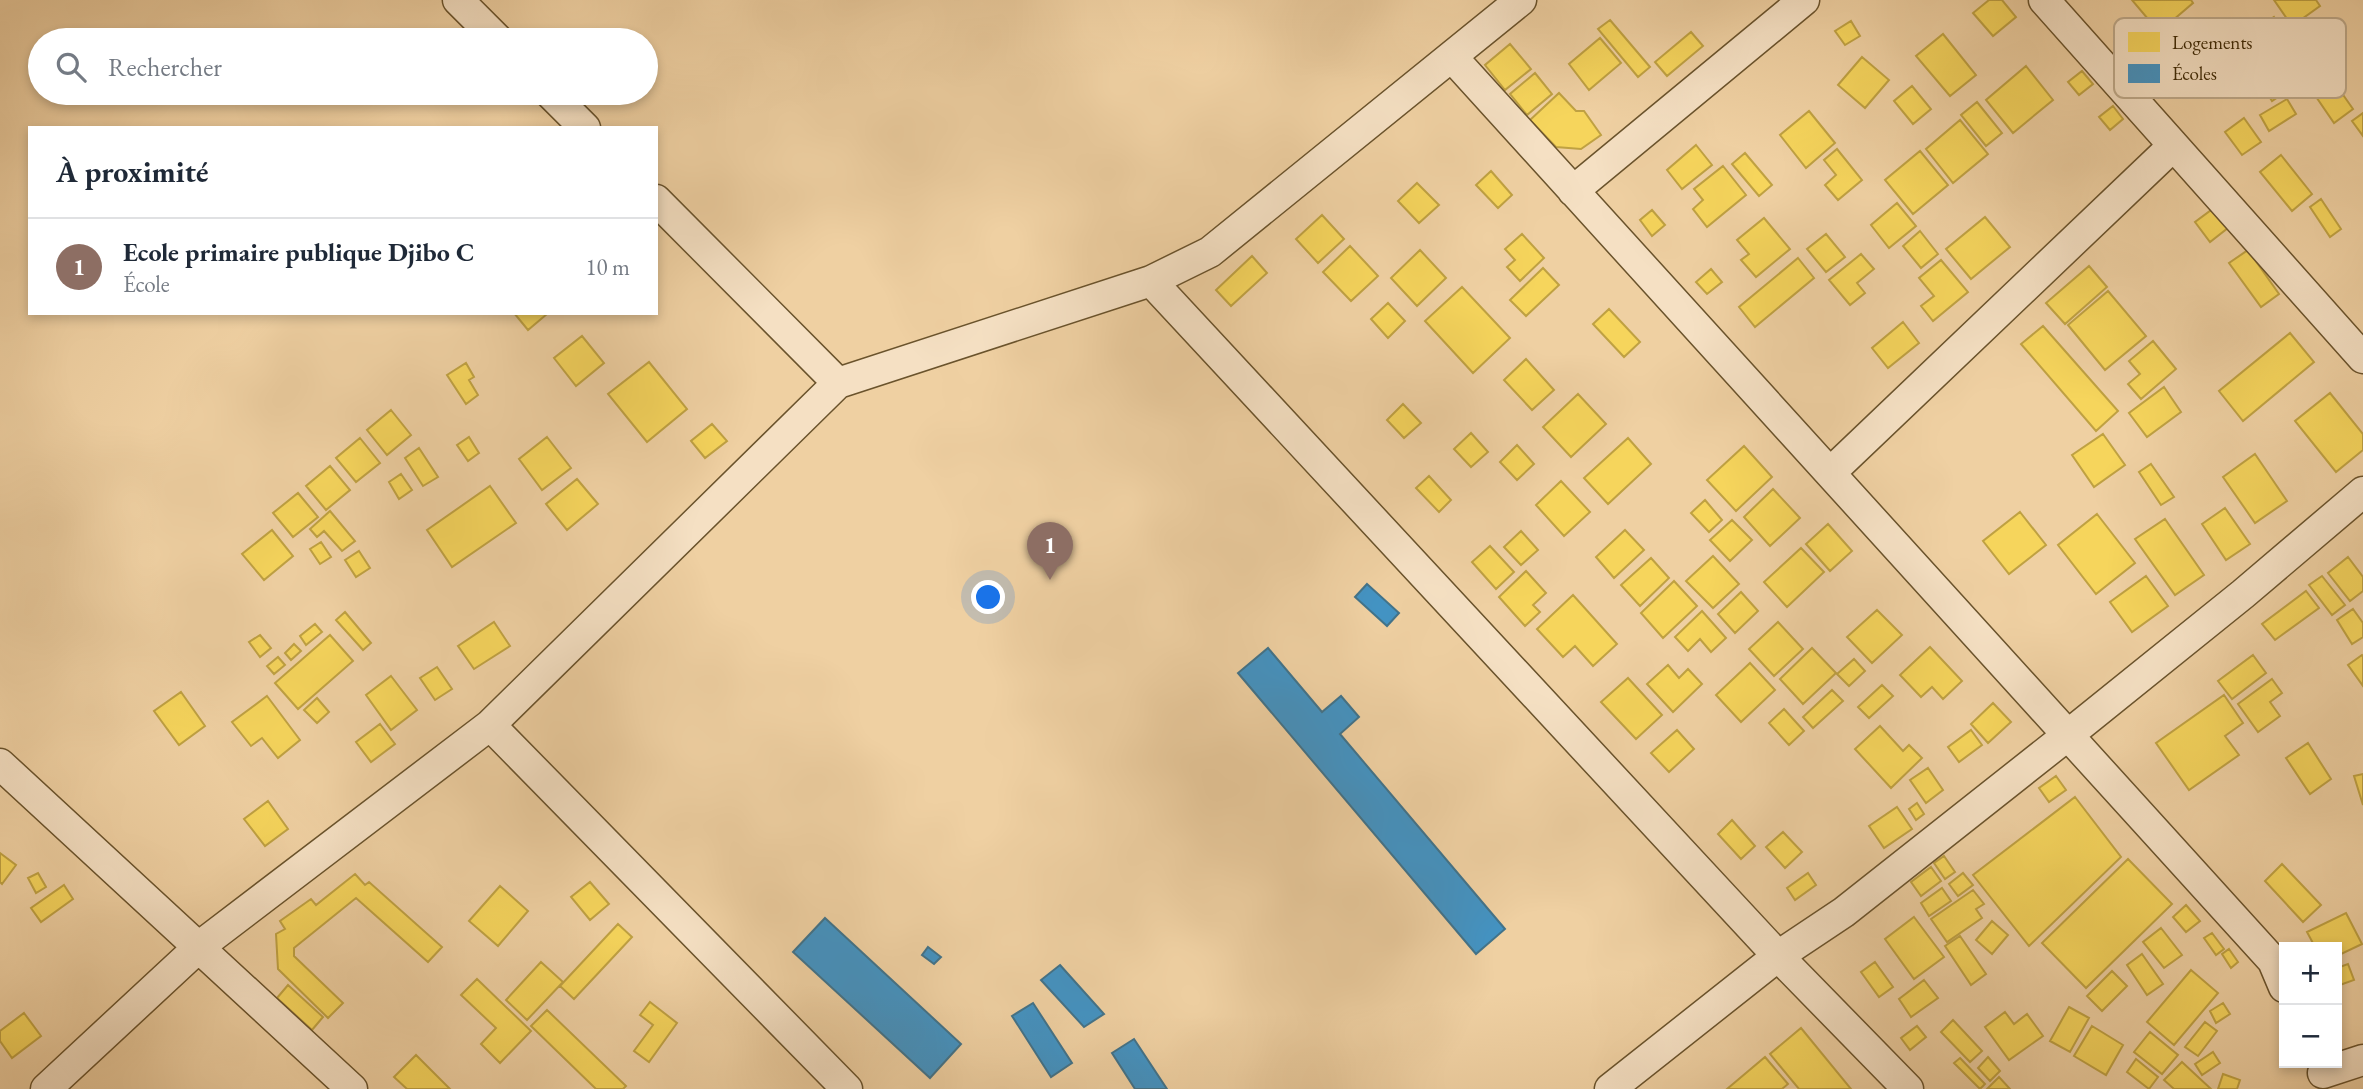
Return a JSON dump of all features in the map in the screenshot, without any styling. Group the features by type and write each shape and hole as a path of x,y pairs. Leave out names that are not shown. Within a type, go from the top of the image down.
{"street":[{"path":"458,0 486,28"},
{"path":"46,1089 200,946 490,725 838,383 1151,281 1210,253 1521,0"},
{"path":"1573,191 1804,0"},
{"path":"2044,0 2114,79"},
{"path":"1452,57 2273,961 2279,975"},
{"path":"2131,98 2363,358"},
{"path":"562,105 583,126"},
{"path":"1830,473 2173,146"},
{"path":"658,202 838,383"},
{"path":"1151,281 1778,956 1908,1089"},
{"path":"1610,1089 1778,956 1844,912 2068,735 2244,594 2363,492"},
{"path":"490,725 847,1089"},
{"path":"0,764 352,1089"},
{"path":"2323,1075 2363,1060"}],"building: Logements":[{"path":"1989,0 2002,0 2016,17 1993,36 1973,13"},
{"path":"2132,0 2191,0 2193,3 2175,18 2147,18"},
{"path":"2274,0 2316,0 2320,6 2303,18 2286,18"},
{"path":"1610,20 1650,67 1638,77 1598,29"},
{"path":"1851,21 1860,36 1845,45 1835,31"},
{"path":"1691,32 1703,46 1667,76 1655,62"},
{"path":"1943,34 1976,75 1950,96 1916,56"},
{"path":"1600,38 1621,63 1589,90 1569,64"},
{"path":"1510,44 1531,69 1505,90 1485,65"},
{"path":"1862,57 1889,80 1865,108 1838,85"},
{"path":"2026,66 2053,100 2013,133 1986,100"},
{"path":"2082,71 2093,84 2079,95 2068,82"},
{"path":"1535,73 1552,94 1527,115 1510,94"},
{"path":"1912,86 1931,109 1913,124 1894,101"},
{"path":"1559,93 1576,111 1584,111 1601,135 1581,149 1556,147 1530,120"},
{"path":"2317,98 2345,98 2353,109 2334,123"},
{"path":"2287,99 2296,114 2269,131 2260,115"},
{"path":"1977,102 2002,133 1986,146 1961,115"},
{"path":"2113,106 2123,119 2110,130 2099,117"},
{"path":"1809,111 1835,143 1806,168 1780,135"},
{"path":"2363,113 2363,136 2352,121"},
{"path":"2244,118 2261,142 2242,155 2225,132"},
{"path":"1960,120 1988,154 1953,183 1926,149"},
{"path":"1696,145 1712,165 1682,189 1667,170"},
{"path":"1837,149 1862,180 1838,200 1825,185 1836,175 1824,160"},
{"path":"1920,151 1948,185 1913,214 1885,180"},
{"path":"1745,153 1772,185 1759,196 1732,164"},
{"path":"2281,155 2312,194 2292,211 2260,172"},
{"path":"1723,166 1746,195 1707,227 1693,209 1703,200 1694,189"},
{"path":"1491,171 1512,195 1498,208 1476,185"},
{"path":"1417,183 1439,205 1419,223 1398,201"},
{"path":"2321,199 2341,229 2330,237 2310,207"},
{"path":"1897,203 1916,226 1889,248 1871,225"},
{"path":"2218,205 2233,224 2210,242 2195,222"},
{"path":"1652,210 1665,225 1652,236 1640,220"},
{"path":"1322,215 1344,239 1318,263 1296,239"},
{"path":"1985,217 2010,247 1971,279 1946,249"},
{"path":"1764,218 1790,249 1756,277 1741,260 1749,254 1737,240"},
{"path":"1920,231 1938,254 1921,268 1903,246"},
{"path":"1522,234 1544,258 1520,281 1507,267 1515,260 1505,249"},
{"path":"1826,234 1845,257 1826,272 1807,249"},
{"path":"1350,246 1378,276 1351,301 1323,272"},
{"path":"1420,250 1446,278 1417,306 1391,278"},
{"path":"2248,250 2279,294 2261,307 2229,263"},
{"path":"1861,254 1874,269 1857,283 1865,293 1850,305 1829,280"},
{"path":"1252,256 1267,273 1231,306 1216,290"},
{"path":"1798,258 1814,278 1755,327 1739,307"},
{"path":"1941,260 1968,292 1933,321 1921,306 1934,296 1919,278"},
{"path":"2089,266 2107,287 2065,324 2046,303"},
{"path":"1543,268 1559,285 1526,316 1510,300"},
{"path":"1711,269 1722,282 1707,294 1696,282"},
{"path":"1462,287 1510,338 1473,373 1425,321"},
{"path":"2108,291 2146,336 2105,370 2068,325"},
{"path":"1388,303 1405,321 1388,338 1371,319"},
{"path":"1609,309 1640,342 1624,357 1593,324"},
{"path":"516,315 546,315 528,330"},
{"path":"1903,322 1919,343 1888,368 1872,348"},
{"path":"2043,326 2118,411 2096,431 2021,344"},
{"path":"2290,333 2314,362 2243,421 2219,391"},
{"path":"582,336 604,363 576,386 554,358"},
{"path":"2153,341 2176,369 2141,399 2128,384 2140,374 2129,361"},
{"path":"1526,359 1554,390 1532,410 1504,380"},
{"path":"649,362 687,409 647,442 608,394"},
{"path":"466,363 474,377 469,380 478,395 466,404 447,375"},
{"path":"2164,387 2181,412 2147,437 2129,413"},
{"path":"2330,393 2363,434 2363,450 2336,472 2295,421"},
{"path":"1578,394 1606,424 1571,457 1543,427"},
{"path":"1403,404 1421,423 1404,438 1387,420"},
{"path":"391,410 411,435 387,455 367,430"},
{"path":"712,424 727,441 705,458 691,441"},
{"path":"1471,433 1488,452 1471,467 1454,449"},
{"path":"2103,434 2125,465 2094,487 2072,455"},
{"path":"469,437 479,453 468,461 457,445"},
{"path":"547,437 571,468 542,490 519,459"},
{"path":"360,438 380,463 356,482 336,458"},
{"path":"1628,438 1651,464 1608,504 1584,478"},
{"path":"1517,445 1534,464 1517,480 1500,462"},
{"path":"1744,446 1772,477 1736,511 1707,480"},
{"path":"419,448 438,477 423,486 405,458"},
{"path":"2255,454 2287,501 2255,523 2223,477"},
{"path":"2151,464 2174,497 2161,505 2139,472"},
{"path":"330,466 350,490 326,510 306,486"},
{"path":"401,474 412,490 399,499 389,482"},
{"path":"1429,476 1451,500 1439,512 1416,488"},
{"path":"577,479 598,504 567,530 546,504"},
{"path":"1561,481 1590,512 1564,536 1536,505"},
{"path":"490,486 516,523 452,567 427,530"},
{"path":"1773,489 1800,518 1770,546 1744,517"},
{"path":"298,493 318,517 293,537 273,513"},
{"path":"1705,500 1722,520 1709,532 1691,513"},
{"path":"2225,508 2250,544 2226,560 2202,524"},
{"path":"330,511 355,541 342,551 324,531 317,537 310,529"},
{"path":"2020,512 2046,545 2009,574 1983,541"},
{"path":"2097,514 2135,563 2096,594 2058,545"},
{"path":"2165,519 2204,575 2175,595 2135,539"},
{"path":"1732,520 1752,540 1730,561 1710,540"},
{"path":"1828,524 1852,551 1830,571 1806,544"},
{"path":"272,530 293,556 264,580 242,554"},
{"path":"1625,530 1644,550 1614,578 1596,557"},
{"path":"1521,531 1538,550 1521,565 1504,547"},
{"path":"321,542 331,557 320,564 310,549"},
{"path":"1490,546 1514,572 1496,589 1472,562"},
{"path":"1801,548 1824,572 1787,607 1764,582"},
{"path":"359,551 370,568 356,577 345,560"},
{"path":"1713,556 1739,584 1713,608 1686,581"},
{"path":"2348,557 2363,577 2363,591 2350,601 2328,573"},
{"path":"1651,558 1669,578 1640,606 1621,585"},
{"path":"1526,571 1546,593 1533,605 1540,612 1525,626 1499,597"},
{"path":"2146,576 2168,606 2132,632 2110,602"},
{"path":"2322,576 2345,605 2332,615 2309,585"},
{"path":"1674,581 1697,606 1663,638 1641,613"},
{"path":"2306,591 2319,608 2275,640 2262,624"},
{"path":"1741,592 1758,611 1735,633 1718,614"},
{"path":"1573,595 1617,644 1593,666 1575,646 1563,657 1537,629"},
{"path":"2353,609 2363,623 2363,637 2352,644 2337,620"},
{"path":"1877,610 1902,635 1872,663 1847,637"},
{"path":"1702,611 1726,638 1711,652 1700,639 1688,651 1675,637"},
{"path":"345,612 371,643 363,650 336,620"},
{"path":"494,622 510,646 474,669 458,646"},
{"path":"1778,622 1803,649 1774,676 1749,649"},
{"path":"315,624 322,632 306,645 300,636"},
{"path":"260,635 271,648 260,657 249,642"},
{"path":"330,635 353,661 298,709 275,683"},
{"path":"294,644 301,651 291,660 285,653"},
{"path":"1930,647 1962,681 1943,699 1932,687 1921,697 1900,675"},
{"path":"1812,648 1836,673 1803,704 1780,679"},
{"path":"2253,655 2266,673 2232,699 2218,681"},
{"path":"2363,656 2363,686 2348,665"},
{"path":"278,657 285,665 274,674 267,666"},
{"path":"1854,659 1865,671 1849,686 1837,674"},
{"path":"1750,663 1775,690 1741,722 1716,695"},
{"path":"1668,665 1679,678 1688,669 1702,684 1673,712 1647,684"},
{"path":"437,667 452,689 435,700 420,678"},
{"path":"391,676 417,710 391,730 366,695"},
{"path":"1628,678 1662,715 1636,739 1601,702"},
{"path":"2272,679 2282,693 2270,702 2280,716 2258,732 2238,704"},
{"path":"1882,685 1893,696 1869,718 1858,707"},
{"path":"1832,690 1843,701 1813,728 1803,717"},
{"path":"181,692 205,726 179,745 154,711"},
{"path":"2224,695 2243,723 2225,736 2239,755 2189,790 2156,743"},
{"path":"267,696 300,740 278,758 262,738 251,746 232,722"},
{"path":"317,698 329,712 317,723 304,710"},
{"path":"1993,703 2011,722 1988,743 1971,724"},
{"path":"1784,709 1804,731 1789,745 1769,723"},
{"path":"380,724 395,744 371,762 356,742"},
{"path":"1880,726 1903,751 1909,745 1922,758 1891,788 1855,749"},
{"path":"1677,730 1694,749 1669,772 1651,753"},
{"path":"1971,730 1982,745 1959,762 1948,747"},
{"path":"2308,743 2331,779 2310,794 2286,758"},
{"path":"1928,768 1943,790 1926,803 1910,780"},
{"path":"2363,774 2363,805 2354,776"},
{"path":"2056,776 2066,790 2049,802 2039,788"},
{"path":"2075,797 2121,857 2029,946 1973,875"},
{"path":"268,801 288,829 265,846 244,819"},
{"path":"1917,803 1924,814 1916,820 1909,809"},
{"path":"1897,807 1912,829 1884,848 1869,826"},
{"path":"1732,820 1755,846 1741,859 1718,834"},
{"path":"1783,832 1802,852 1785,868 1766,847"},
{"path":"0,853 16,865 2,884 0,882"},
{"path":"1944,856 1955,872 1945,879 1934,863"},
{"path":"2128,859 2172,904 2086,988 2042,943"},
{"path":"2282,864 2321,905 2303,922 2265,881"},
{"path":"1931,867 1941,881 1921,896 1911,882"},
{"path":"38,873 46,887 36,893 28,878"},
{"path":"1808,873 1816,885 1795,900 1787,888"},
{"path":"1963,873 1973,885 1958,896 1949,884"},
{"path":"355,874 365,885 369,882 442,947 428,962 356,898 294,948 294,956 343,1003 328,1018 278,969 276,934 285,929 280,921 311,899 316,905"},
{"path":"590,882 609,904 590,920 571,897"},
{"path":"64,885 73,899 41,922 31,908"},
{"path":"500,886 528,911 498,946 469,921"},
{"path":"1942,888 1951,901 1929,916 1921,903"},
{"path":"1973,890 1984,904 1976,909 1982,918 1947,942 1931,919"},
{"path":"2186,905 2200,921 2186,932 2173,917"},
{"path":"2346,913 2362,944 2342,954 2342,942 2312,942 2307,932"},
{"path":"1914,917 1944,957 1914,979 1885,939"},
{"path":"1992,921 2008,935 1992,954 1976,940"},
{"path":"618,924 632,937 574,999 560,986"},
{"path":"2161,928 2182,955 2164,968 2143,942"},
{"path":"2212,933 2224,949 2216,955 2204,938"},
{"path":"1960,936 1986,974 1971,985 1945,946"},
{"path":"2229,949 2238,962 2231,968 2222,954"},
{"path":"2142,954 2163,984 2147,995 2127,965"},
{"path":"541,962 563,982 527,1020 506,1000"},
{"path":"1875,962 1893,987 1879,997 1861,972"},
{"path":"2348,964 2354,980 2342,984 2342,966"},
{"path":"2191,970 2218,993 2174,1045 2147,1022"},
{"path":"2112,971 2127,986 2102,1011 2087,996"},
{"path":"477,979 531,1031 500,1063 481,1044 496,1028 461,995"},
{"path":"1924,980 1938,998 1911,1017 1899,999"},
{"path":"288,985 323,1017 312,1030 277,998"},
{"path":"650,1002 677,1023 649,1062 634,1051 653,1025 640,1015"},
{"path":"2223,1003 2230,1014 2216,1023 2210,1011"},
{"path":"2069,1007 2089,1018 2070,1052 2050,1041"},
{"path":"547,1010 626,1086 623,1089 596,1089 531,1026"},
{"path":"2005,1012 2014,1024 2027,1014 2043,1036 2009,1060 1985,1027"},
{"path":"24,1013 41,1036 12,1058 0,1041 0,1031"},
{"path":"1953,1020 1982,1051 1970,1062 1941,1032"},
{"path":"2205,1022 2217,1031 2198,1056 2185,1047"},
{"path":"1917,1026 1926,1037 1910,1050 1901,1038"},
{"path":"2092,1026 2123,1045 2106,1075 2074,1056"},
{"path":"1801,1028 1851,1089 1799,1089 1770,1054"},
{"path":"2150,1032 2178,1055 2162,1074 2134,1052"},
{"path":"2213,1052 2220,1063 2202,1075 2195,1064"},
{"path":"416,1055 450,1089 407,1089 394,1077"},
{"path":"1765,1057 1788,1084 1782,1089 1727,1089"},
{"path":"1988,1057 2000,1071 1990,1081 1978,1068"},
{"path":"1960,1058 1985,1084 1980,1089 1954,1063"},
{"path":"2136,1059 2158,1077 2149,1089 2127,1072"},
{"path":"2182,1062 2211,1089 2174,1089 2164,1080"},
{"path":"2223,1074 2240,1080 2237,1089 2218,1089"},
{"path":"1999,1077 2010,1089 1987,1089"}],"building: Écoles":[{"path":"1367,584 1399,613 1387,626 1355,597"},
{"path":"1268,648 1322,712 1341,696 1359,717 1340,734 1505,929 1476,954 1238,673"},
{"path":"825,918 961,1044 930,1078 793,952"},
{"path":"928,947 941,957 934,964 922,955"},
{"path":"1060,965 1104,1014 1084,1027 1041,980"},
{"path":"1033,1003 1072,1063 1051,1077 1012,1016"},
{"path":"1134,1039 1167,1089 1135,1089 1112,1053"}],"place":[{"name":"Ecole primaire publique Djibo C","path":"1050,580"}]}
